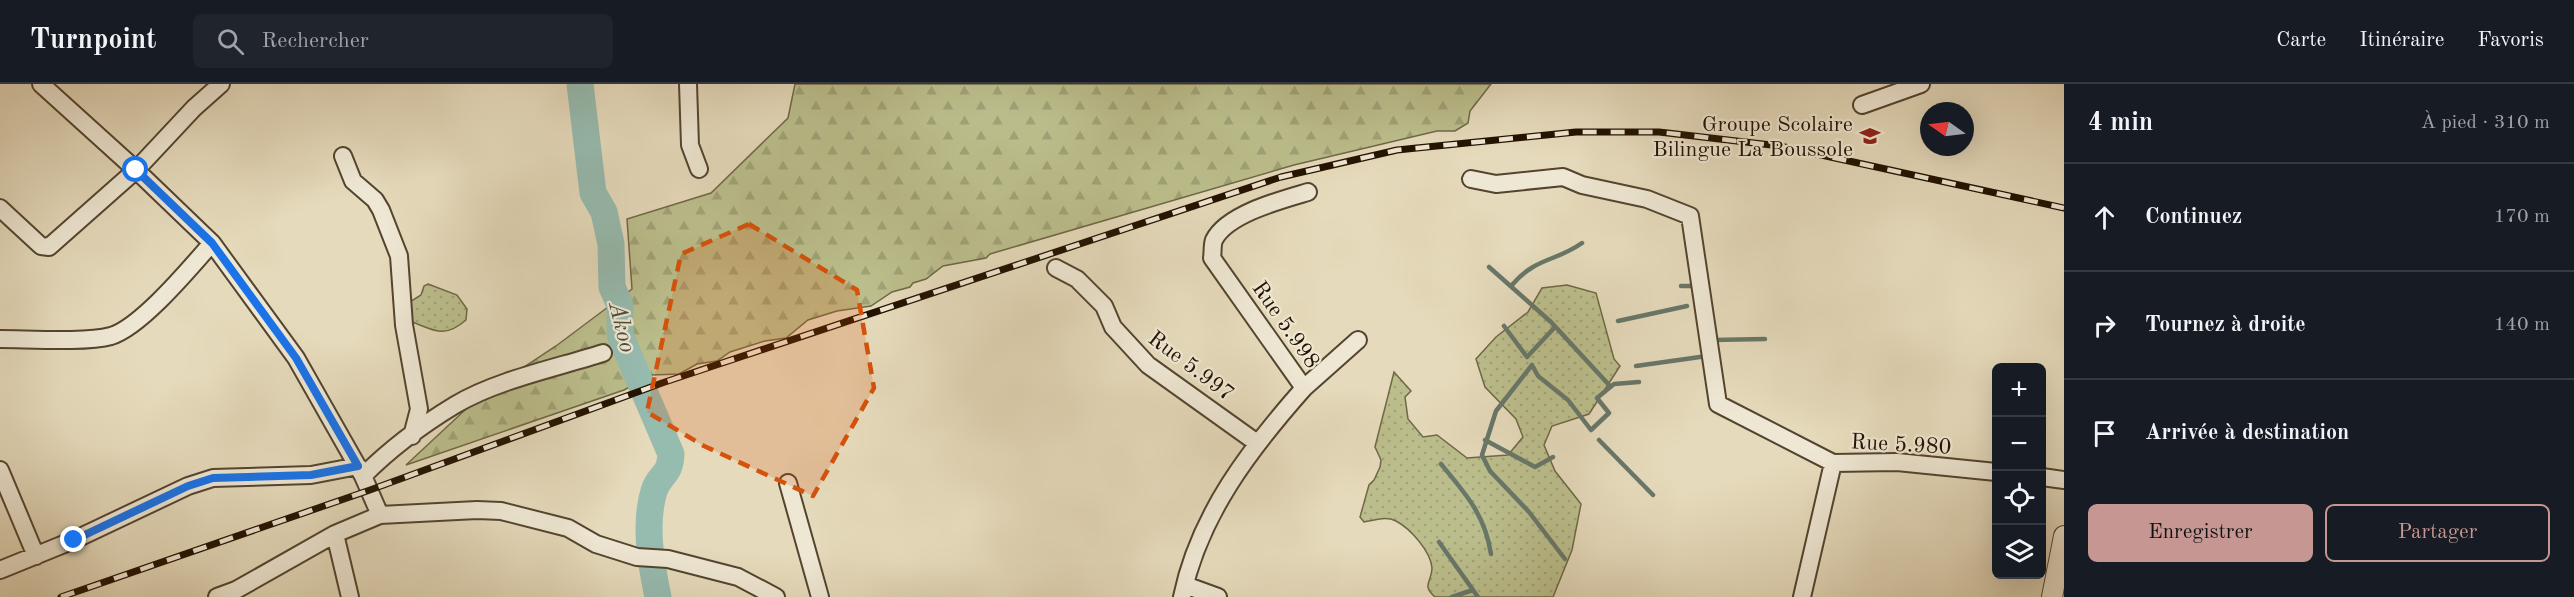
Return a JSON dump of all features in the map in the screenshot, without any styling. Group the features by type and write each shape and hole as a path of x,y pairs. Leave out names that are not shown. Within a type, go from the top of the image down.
{"street":[{"path":"41,84 212,243 296,358 361,471 380,515"},
{"path":"0,208 41,246 49,247 136,170 194,108 221,84"},
{"path":"688,84 690,145 699,169"},
{"path":"1862,105 1921,84"},
{"path":"343,156 353,181 375,200 381,210 399,256 404,325 419,410 412,436"},
{"path":"1471,179 1496,184 1563,177 1582,185 1647,199 1690,216 1718,404 1833,463"},
{"name":"Rue 5.998","path":"1218,597 1184,591 1195,552 1233,475 1304,388 1212,258 1213,241 1227,223 1278,200 1308,192"},
{"path":"0,339 109,336 126,330 188,270 212,243"},
{"name":"Rue 5.997","path":"1056,268 1077,279 1104,306 1113,327 1148,365 1257,443"},
{"path":"1304,388 1358,340"},
{"path":"0,570 36,556 188,486 213,478 361,471 456,405 510,382 603,353"},
{"name":"Rue 5.980","path":"1802,597 1833,463 1898,462 1992,472"},
{"path":"0,470 36,556"},
{"path":"2046,478 2064,480"},
{"path":"788,483 820,597"},
{"path":"218,597 237,593 335,534 380,515 451,510 501,512 568,528 596,544 637,557 668,559 738,577 776,597"},
{"path":"335,534 350,597"},
{"path":"2052,597 2064,536"}],"highlighted area":[{"path":"749,224 857,290 874,388 813,496 704,446 647,412 681,254"}],"green space":[{"path":"795,84 1491,84 1470,111 1468,123 1455,131 1437,131 1294,165 990,254 986,258 943,266 926,279 892,292 871,306 837,311 808,320 786,338 765,341 730,352 717,361 697,364 679,374 652,375 624,390 406,465 480,396 556,346 632,289 627,219 711,193 788,118"},
{"path":"428,284 457,295 467,309 466,320 450,330 437,331 404,319 405,305 421,295 424,286"},
{"path":"1567,285 1596,293 1614,359 1620,366 1589,414 1552,426 1544,445 1555,471 1581,504 1572,550 1553,597 1435,597 1428,586 1432,573 1431,562 1414,535 1396,521 1380,519 1364,522 1360,517 1369,485 1380,467 1381,460 1375,447 1394,372 1411,391 1405,397 1408,419 1423,437 1437,435 1467,458 1508,455 1523,437 1516,419 1485,387 1476,359 1496,337 1528,312 1542,288"}],"waterway":[{"name":"Akoo","path":"580,84 593,193 604,212 611,244 612,287 620,305 620,335 671,454 669,467 656,485 649,517 651,558 658,597"},
{"path":"1512,285 1529,269 1582,243"},
{"path":"1489,267 1551,322 1610,386"},
{"path":"1681,286 1696,286"},
{"path":"1618,321 1687,306"},
{"path":"1504,326 1527,357 1555,327"},
{"path":"1713,340 1765,339"},
{"path":"1636,366 1707,356"},
{"path":"1565,559 1529,512 1490,471 1482,455 1496,411 1532,365 1538,376 1568,400 1591,430 1609,413 1597,398 1614,384 1639,382"},
{"path":"1485,440 1535,467 1553,457"},
{"path":"1599,440 1653,495"},
{"path":"1441,464 1466,495 1479,516 1491,554"},
{"path":"1439,542 1478,597"},
{"path":"1452,597 1473,590"}],"railway":[{"path":"61,597 370,490 662,383 1281,177 1397,150 1576,132 1659,132 1780,146 2064,208"}],"place":[{"name":"Groupe Scolaire Bilingue La Boussole","path":"1870,136"}],"route":[{"path":"74,540 188,486 213,478 311,475 358,466 296,358 212,243 136,170"}]}
